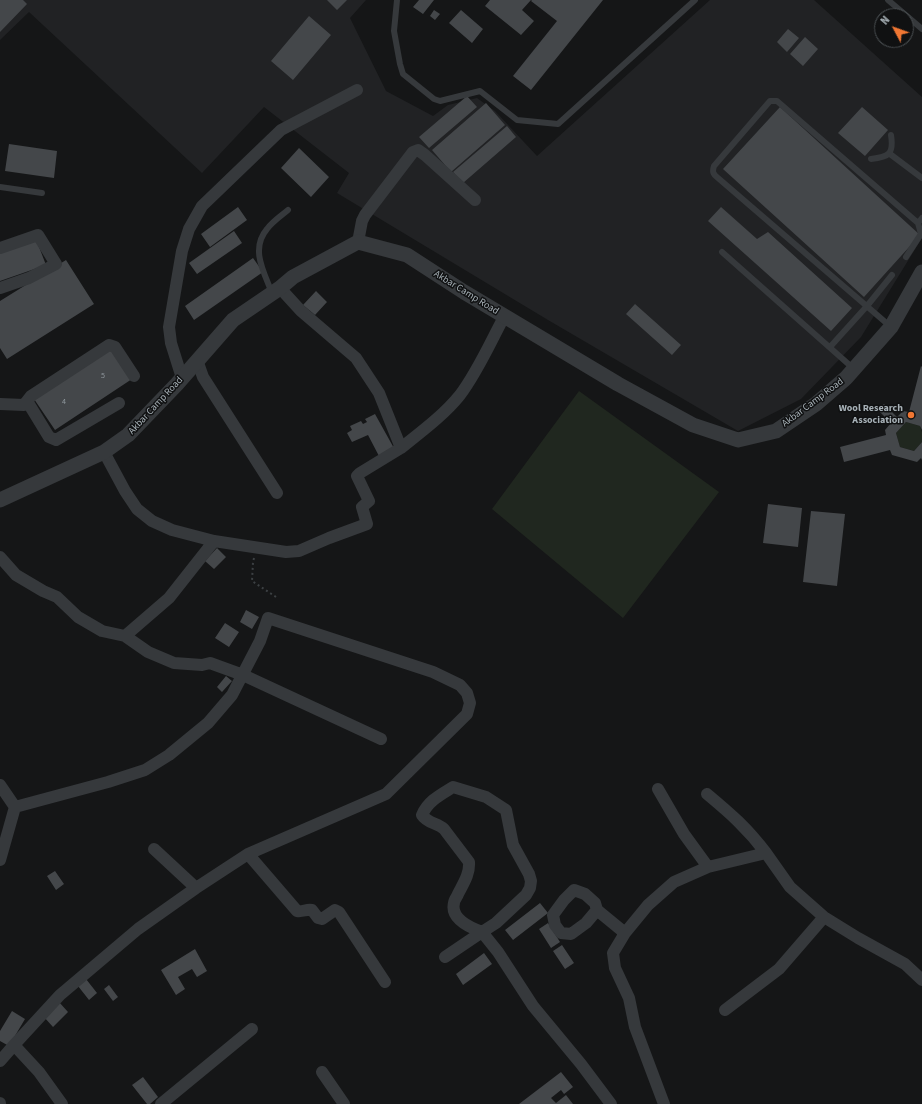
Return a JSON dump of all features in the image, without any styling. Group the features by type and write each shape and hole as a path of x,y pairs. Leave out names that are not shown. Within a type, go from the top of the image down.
{"street":[{"path":"182,378 171,342 169,327 182,251 189,229 202,206 281,130 357,90"},
{"path":"358,242 362,221 365,215 413,152 418,150 475,200"},
{"path":"0,248 38,235 56,264 29,278 0,288"},
{"name":"Akbar Camp Road","path":"0,500 104,452 128,435 182,378 233,320 293,277 358,242 407,254 504,317 618,384 693,425 738,440 776,431 816,404 846,378 891,327 922,272"},
{"path":"276,290 356,358 379,393 401,448"},
{"path":"104,452 125,491 137,509 152,520 172,530 214,541 286,552 299,551 366,524 362,507 369,501 357,476 401,448 432,422 459,396 469,381 504,317"},
{"path":"0,404 24,405 31,396 109,345 115,348 134,376"},
{"path":"197,360 203,377 277,493"},
{"path":"27,401 49,437 56,440 119,403"},
{"path":"125,636 169,598 214,541"},
{"path":"0,557 16,575 43,591 58,597 78,617 102,631 125,636 148,652 174,663 202,665 210,663 243,675 381,739"},
{"path":"0,1061 60,995 138,929 196,888 248,854 386,794 458,724 467,714 470,703 467,693 460,685 433,672 268,618 260,641 232,695 208,723 169,755 145,770 108,782 14,807"},
{"path":"0,785 14,807 0,860"},
{"path":"445,957 482,932 496,923 526,895 530,888 531,881 529,874 513,844 506,810 486,797 453,786 432,800 425,808 422,815 425,820 440,825 470,862 468,873 453,904 455,911 462,922 467,926 482,932 533,1006 581,1064 611,1104"},
{"path":"658,789 684,834 708,867"},
{"path":"707,794 737,819 752,834 790,887 824,917 905,964 922,980"},
{"path":"154,849 196,888"},
{"path":"664,1104 635,1027 629,998 615,968 613,953 625,933 648,905 674,882 708,867 766,853"},
{"path":"248,854 297,912 302,912 306,909 312,910 318,918 322,919 335,910 339,912 385,982"},
{"path":"597,910 625,933"},
{"path":"725,1010 779,969 824,917"},
{"path":"165,1103 252,1029"},
{"path":"14,1046 39,1072 62,1104"},
{"path":"322,1072 344,1104"}],"lane":[{"path":"397,0 394,31 403,74 434,99 440,101 480,91 517,120 558,124 695,0"},
{"path":"888,0 922,29"},
{"path":"891,327 714,175 712,171 714,166 770,101 777,101 920,221 921,234 906,257"},
{"path":"871,159 883,158 890,154 893,146 891,135"},
{"path":"890,154 922,178"},
{"path":"0,187 42,193"},
{"path":"276,290 260,264 259,242 267,228 288,210"},
{"path":"722,252 854,369"},
{"path":"830,347 867,306 892,275"}],"path":[{"path":"259,547 252,562 252,581 276,597"}],"shaded area":[{"path":"0,0 366,0 350,18 386,91 433,116 448,105 477,98 495,111 537,156 710,0 814,0 922,97 922,238 861,337 801,399 738,431 548,320 337,193 349,173 264,107 202,173 29,12 0,40"},
{"path":"579,391 719,492 623,618 492,509"},
{"path":"906,422 920,426 922,432 922,442 914,451 900,447 896,433"}],"building":[{"path":"0,0 23,0 27,4 0,32"},
{"path":"327,0 347,0 337,10"},
{"path":"419,0 434,0 423,14 413,7"},
{"path":"490,0 531,0 522,10 534,21 521,35 485,6"},
{"path":"603,0 531,90 513,76 557,21 531,1"},
{"path":"434,10 440,14 435,20 430,16"},
{"path":"461,10 483,29 472,43 449,23"},
{"path":"309,16 331,35 293,80 271,61"},
{"path":"788,29 799,38 787,52 777,42"},
{"path":"805,37 818,49 803,66 790,54"},
{"path":"467,96 477,107 429,148 419,137"},
{"path":"486,103 505,125 451,172 432,150"},
{"path":"780,107 920,235 864,297 723,169"},
{"path":"862,107 888,130 865,156 838,133"},
{"path":"507,126 516,137 463,183 453,172"},
{"path":"9,144 57,151 54,178 5,171"},
{"path":"299,148 329,177 311,197 281,168"},
{"path":"238,207 247,220 210,247 201,234"},
{"path":"721,207 757,239 768,232 852,308 831,331 708,221"},
{"path":"234,231 242,243 197,274 189,263"},
{"path":"36,239 46,265 0,281 0,251"},
{"path":"253,258 263,272 194,320 185,306"},
{"path":"66,260 94,304 7,359 0,348 0,301"},
{"path":"316,291 327,302 315,315 303,305"},
{"path":"635,304 681,345 672,355 626,314"},
{"path":"112,347 132,379 55,430 34,399"},
{"name":"Wool Research Association","path":"921,366 922,430 920,426 906,422 896,433 900,447 914,451 922,442 922,460 921,458 917,462 892,455 890,450 844,462 840,447 886,435 885,430 891,423 878,410 884,404 897,417 903,411 909,412"},
{"path":"375,414 395,450 380,458 368,435 352,442 347,433 352,430 350,426 361,421 363,424 367,422 365,419"},
{"path":"768,504 802,508 798,547 763,543"},
{"path":"811,511 845,514 837,586 803,582"},
{"path":"217,548 226,557 214,569 205,561"},
{"path":"246,610 259,617 252,629 240,622"},
{"path":"225,623 239,632 229,647 215,638"},
{"path":"226,676 232,681 222,692 217,687"},
{"path":"55,871 64,884 56,890 47,876"},
{"path":"540,903 548,913 513,940 505,930"},
{"path":"548,923 560,942 551,948 539,929"},
{"path":"562,945 574,963 565,969 553,951"},
{"path":"195,949 207,971 197,977 192,969 178,977 185,989 176,995 161,970"},
{"path":"484,953 492,964 463,985 456,974"},
{"path":"86,979 97,993 89,1000 78,986"},
{"path":"109,985 118,997 113,1001 104,989"},
{"path":"59,1002 68,1012 53,1027 44,1017"},
{"path":"12,1011 25,1019 9,1046 0,1041 0,1031"},
{"path":"561,1072 573,1087 564,1094 561,1090 551,1098 556,1103 566,1095 573,1104 519,1104"},
{"path":"143,1077 158,1097 150,1104 147,1104 132,1085"}],"place":[{"name":"Wool Research Association","path":"911,415"}]}
